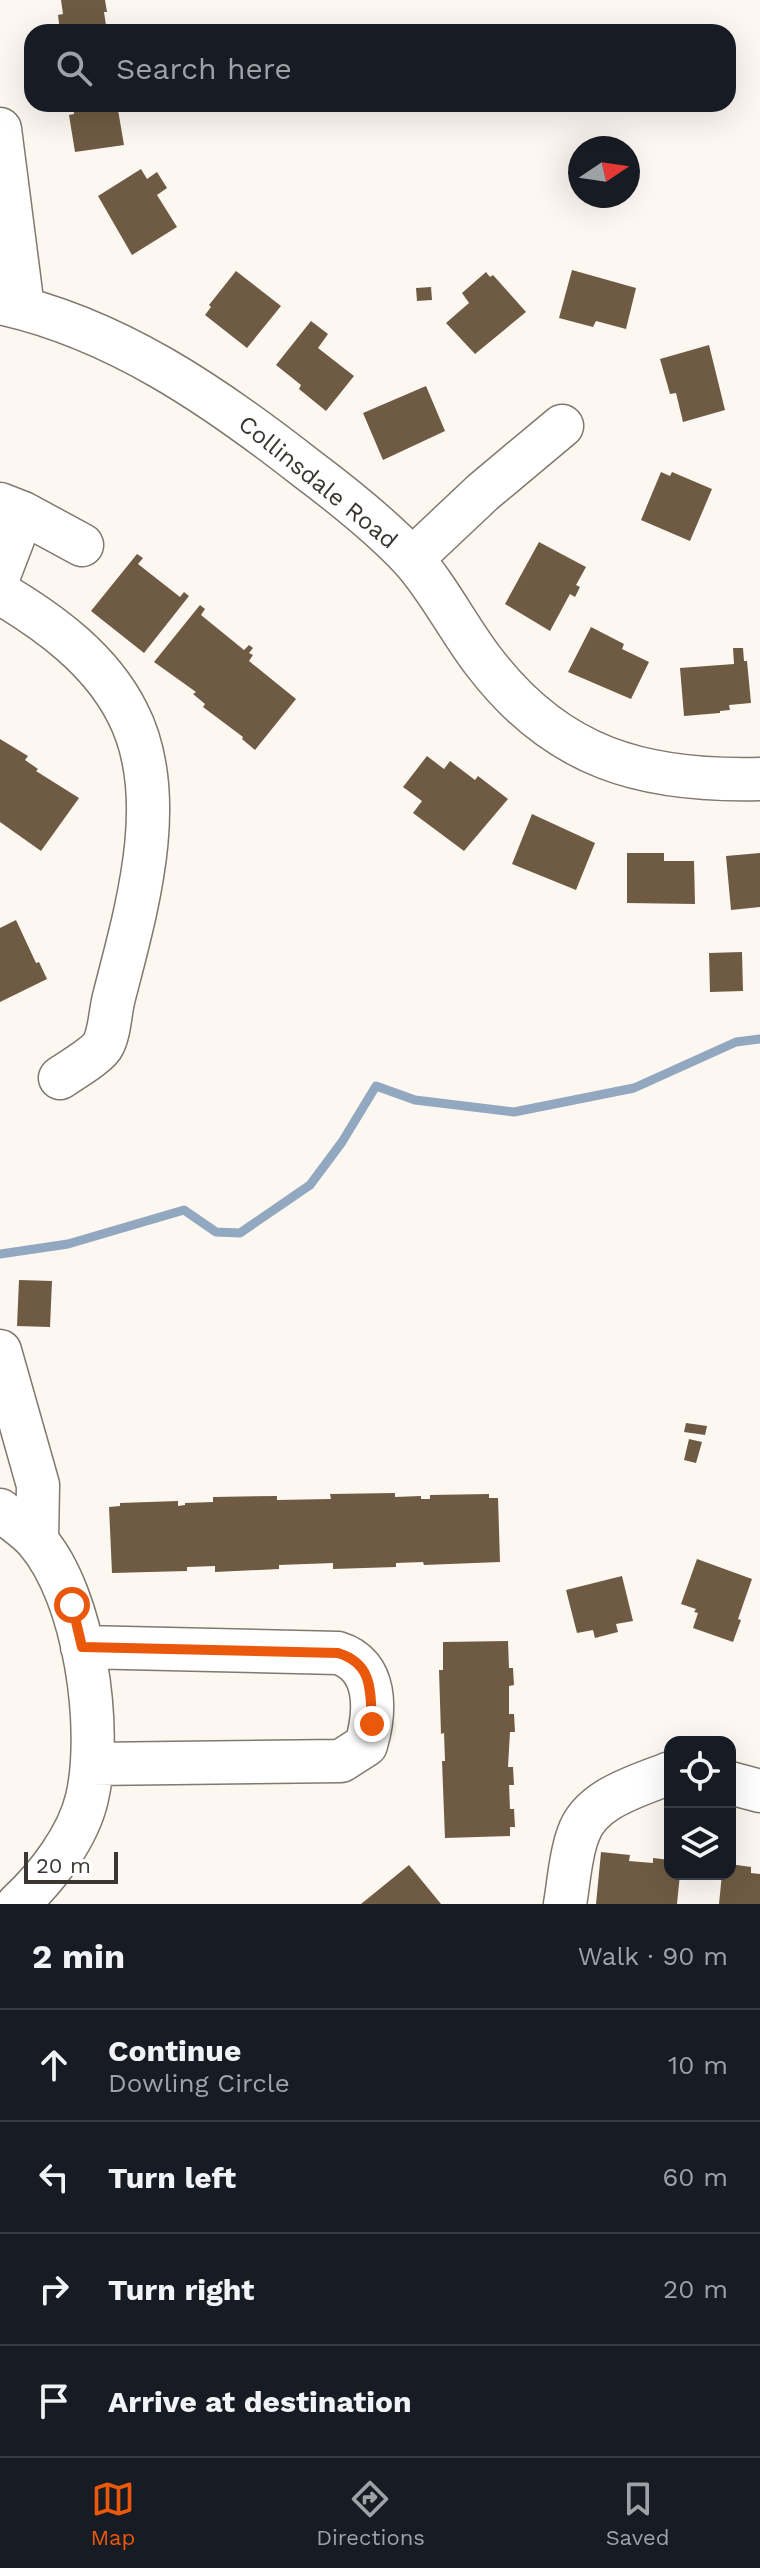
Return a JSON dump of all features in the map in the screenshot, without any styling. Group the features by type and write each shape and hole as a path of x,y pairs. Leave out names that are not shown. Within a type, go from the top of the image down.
{"street":[{"path":"0,129 12,306"},
{"name":"Collinsdale Road","path":"12,306 106,337 183,380 313,473 412,559 483,662 514,699 543,724 602,757 642,770 688,779 760,779"},
{"path":"412,559 483,492 562,426"},
{"path":"0,573 12,509 82,545"},
{"path":"0,593 44,619 92,663 127,711 142,750 147,791 146,845 133,928 103,1047 60,1078"},
{"path":"0,1351 38,1485 37,1541"},
{"path":"0,1510 37,1541 59,1575 72,1605 82,1647 92,1720 92,1764 87,1800 74,1832 51,1866 18,1904"},
{"path":"82,1647 338,1653 354,1658 365,1672 370,1686 372,1724 366,1745 341,1761 92,1764"},
{"path":"565,1904 577,1836 584,1821 597,1807 625,1791 664,1775"},
{"path":"736,1785 760,1791"}],"building":[{"path":"61,0 105,0 106,24 59,24 58,15 63,14"},
{"path":"118,112 124,145 75,152 69,115"},
{"path":"141,169 147,179 157,172 167,188 157,195 177,227 132,255 98,196"},
{"path":"572,270 636,288 626,329 596,321 593,327 559,318"},
{"path":"236,271 281,306 247,348 205,315 211,307 209,305"},
{"path":"486,272 490,277 493,275 526,312 475,354 446,323 469,303 462,293"},
{"path":"431,287 432,300 417,301 416,288"},
{"path":"311,321 328,334 318,348 354,376 326,411 276,365"},
{"path":"709,345 725,410 683,422 676,393 670,394 660,359"},
{"path":"426,386 445,431 383,460 363,413"},
{"path":"661,472 670,476 672,472 712,489 690,541 641,520"},
{"path":"539,542 586,567 576,585 580,587 575,597 570,594 550,631 505,604"},
{"path":"137,554 143,558 138,564 180,597 184,592 189,596 144,653 91,611"},
{"path":"200,605 205,609 201,615 244,650 249,645 253,648 249,661 296,699 255,750 203,707 205,704 193,694 196,692 154,662"},
{"path":"591,627 624,644 622,649 649,662 631,699 568,672"},
{"path":"733,648 743,648 751,703 729,705 730,710 720,713 684,716 680,668 734,664"},
{"path":"0,739 28,756 25,760 38,769 36,771 79,798 41,851 0,822"},
{"path":"427,756 444,769 450,761 475,780 478,776 508,799 464,851 413,813 422,801 403,787"},
{"path":"532,814 595,843 576,890 512,864"},
{"path":"627,853 664,853 664,861 694,861 695,904 627,903"},
{"path":"760,853 760,907 731,910 726,856"},
{"path":"16,920 47,979 0,1002 0,928"},
{"path":"742,952 743,991 710,992 709,953"},
{"path":"19,1280 52,1281 50,1327 17,1326"},
{"path":"686,1423 707,1426 705,1435 684,1432"},
{"path":"689,1439 702,1442 696,1463 684,1460"},
{"path":"395,1493 395,1497 421,1496 421,1499 430,1499 430,1495 489,1494 489,1498 498,1498 500,1562 396,1563 396,1567 333,1569 333,1563 215,1572 215,1566 187,1567 187,1571 112,1573 109,1507 120,1506 120,1503 178,1501 178,1506 213,1502 213,1497 331,1499 330,1494"},
{"path":"697,1559 752,1579 733,1642 693,1628 698,1613 694,1612 696,1609 681,1604"},
{"path":"622,1576 633,1621 616,1624 618,1632 595,1638 593,1630 577,1633 566,1590"},
{"path":"508,1641 509,1668 513,1668 514,1685 509,1686 509,1714 514,1714 515,1732 510,1732 508,1767 513,1767 514,1785 509,1785 510,1809 514,1809 515,1827 510,1827 510,1836 445,1838 444,1733 441,1734 439,1670 443,1670 443,1642"},
{"path":"601,1852 630,1855 629,1861 653,1863 653,1858 664,1859 664,1880 679,1880 677,1904 596,1904"},
{"path":"409,1865 441,1904 361,1904"},
{"path":"736,1865 751,1867 751,1873 760,1874 760,1904 719,1904 721,1880 736,1880"}],"waterway":[{"path":"0,1254 68,1244 184,1210 216,1232 240,1233 310,1185 342,1142 376,1086 415,1100 514,1112 634,1088 736,1042 760,1039"}],"route":[{"path":"72,1605 82,1647 338,1653 354,1658 365,1672 370,1686 372,1724"}]}
